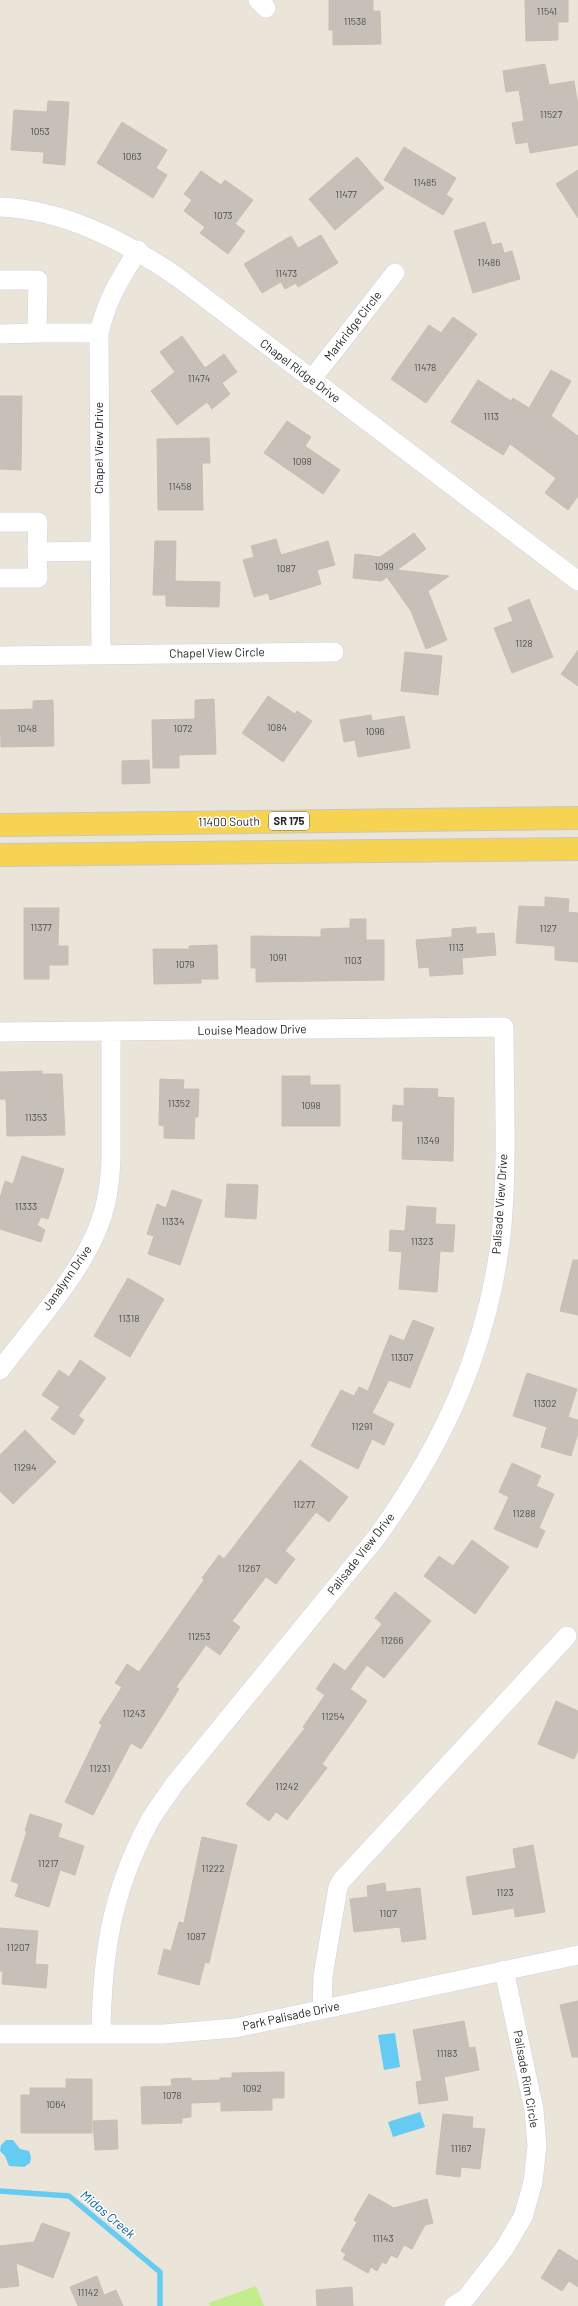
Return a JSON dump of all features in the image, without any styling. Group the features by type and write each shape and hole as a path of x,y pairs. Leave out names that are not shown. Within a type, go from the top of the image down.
{"main road":[{"name":"11400 South","path":"0,825 578,818"},
{"path":"0,854 578,849"}],"street":[{"name":"Chapel Ridge Drive","path":"0,206 52,215 95,229 138,250 176,276 311,380 578,581"},
{"name":"Chapel View Drive","path":"101,655 99,333 105,309 116,286 138,250"},
{"name":"Markridge Circle","path":"311,380 395,273"},
{"path":"0,280 38,280 37,333"},
{"path":"0,334 99,333"},
{"path":"0,522 38,522 38,578 0,578"},
{"path":"37,552 100,551"},
{"name":"Chapel View Circle","path":"0,656 334,652"},
{"name":"Louise Meadow Drive","path":"0,1032 504,1027"},
{"name":"Palisade View Drive","path":"101,2034 102,1978 107,1942 116,1905 129,1864 149,1824 173,1786 376,1538 405,1497 434,1450 457,1400 477,1348 492,1294 501,1236 504,1177 504,1027"},
{"name":"Janalynn Drive","path":"0,1370 82,1260 100,1222 106,1201 111,1159 111,1031"},
{"path":"322,2009 323,1976 338,1887 342,1880 567,1636"},
{"name":"Park Palisade Drive","path":"0,2034 181,2033 211,2031 259,2023 578,1955"},
{"name":"Palisade Rim Circle","path":"454,2306 466,2298 504,2249 522,2217 533,2182 537,2146 534,2110 504,1970"}],"green space":[{"path":"256,2286 264,2306 210,2306 209,2303"}],"water":[{"path":"395,2033 400,2067 384,2070 378,2035"},
{"path":"420,2112 425,2127 393,2137 388,2122"},
{"path":"6,2140 13,2140 20,2149 29,2151 31,2157 30,2163 24,2167 9,2166 5,2156 0,2151 1,2145"}],"building":[{"path":"329,0 373,0 373,11 380,11 381,44 333,45 333,30 329,30"},
{"path":"525,0 568,0 568,22 558,22 558,40 526,41"},
{"path":"545,64 549,85 574,81 578,106 578,145 530,153 528,142 516,144 512,123 524,121 519,90 506,92 503,71"},
{"path":"48,101 69,102 65,165 43,163 44,152 11,150 14,110 47,112"},
{"path":"122,122 167,150 156,168 167,175 153,198 97,163"},
{"path":"404,147 456,178 446,195 453,199 443,215 384,180"},
{"path":"357,157 384,188 335,230 309,199"},
{"path":"578,170 578,218 556,184"},
{"path":"201,171 221,185 225,180 253,200 235,224 245,231 228,254 200,233 205,227 184,211 192,200 184,194"},
{"path":"485,222 492,245 501,243 504,253 512,251 520,279 473,293 454,231"},
{"path":"321,235 338,263 298,287 296,283 285,289 281,282 262,293 244,264 291,236 298,248"},
{"path":"453,317 477,334 426,403 391,379 429,325 441,333"},
{"path":"182,336 205,368 224,354 237,372 222,383 230,394 212,409 207,402 177,425 151,391 175,372 160,352"},
{"path":"551,370 571,381 551,416 578,436 578,496 568,510 545,493 556,478 510,444 503,455 451,422 478,380 511,401 513,398 529,408"},
{"path":"0,396 22,396 21,470 0,469"},
{"path":"287,421 311,437 305,446 340,470 323,494 264,453"},
{"path":"209,438 210,463 202,463 203,510 158,510 157,439"},
{"path":"414,533 426,549 397,570 449,576 428,591 447,640 426,649 411,611 387,577 381,581 353,578 355,554 380,557"},
{"path":"276,539 281,555 328,541 335,565 317,570 321,584 270,600 268,593 254,597 243,560 254,557 251,546"},
{"path":"155,541 176,541 175,581 220,582 219,607 166,606 166,595 153,595"},
{"path":"529,599 553,657 512,673 494,628 513,621 508,608"},
{"path":"578,650 578,686 561,674"},
{"path":"405,652 442,656 438,695 401,691"},
{"path":"268,696 295,714 297,711 312,721 283,762 242,733"},
{"path":"214,699 216,754 179,755 179,768 153,768 152,720 195,719 195,700"},
{"path":"53,700 54,746 1,747 0,710 33,709 33,701"},
{"path":"371,715 372,721 404,716 410,748 358,757 355,740 344,742 340,720"},
{"path":"149,760 150,783 122,784 122,761"},
{"path":"545,897 569,899 568,912 578,913 578,962 555,960 555,946 516,943 519,906 545,907"},
{"path":"24,908 59,908 58,946 68,946 68,965 49,965 49,979 24,979"},
{"path":"350,919 366,919 366,940 384,940 384,980 256,982 256,968 251,968 251,936 321,937 321,929 350,928"},
{"path":"476,927 476,934 494,933 496,955 462,958 463,974 430,976 429,967 419,968 416,940 452,937 452,929"},
{"path":"217,945 218,979 201,979 201,983 154,984 153,949 189,949 189,946"},
{"path":"42,1071 42,1074 62,1074 65,1135 7,1136 6,1099 0,1099 0,1072"},
{"path":"282,1076 310,1076 310,1085 340,1085 340,1126 282,1126"},
{"path":"160,1079 184,1080 183,1089 199,1089 198,1117 195,1117 194,1139 164,1138 164,1126 159,1125"},
{"path":"404,1088 438,1089 437,1097 454,1098 453,1161 402,1159 403,1121 392,1121 393,1105 404,1106"},
{"path":"22,1156 64,1169 48,1219 41,1217 37,1225 45,1230 41,1242 0,1229 0,1198 5,1181 13,1184"},
{"path":"227,1184 258,1185 256,1219 225,1217"},
{"path":"172,1190 202,1200 180,1265 148,1254 154,1236 147,1234 157,1204 166,1208"},
{"path":"407,1206 436,1208 435,1224 455,1225 453,1252 440,1251 437,1292 399,1289 402,1252 389,1251 390,1230 405,1231"},
{"path":"573,1260 578,1260 578,1315 560,1311"},
{"path":"128,1278 164,1299 130,1357 94,1336"},
{"path":"413,1320 434,1328 410,1388 389,1380 372,1413 394,1424 384,1445 372,1439 358,1469 311,1446 341,1390 354,1396 359,1387 368,1391 390,1335 404,1341"},
{"path":"80,1360 106,1378 78,1416 84,1420 74,1435 51,1419 60,1407 42,1395 59,1370 69,1377"},
{"path":"527,1373 577,1389 568,1417 578,1420 578,1433 571,1456 541,1447 547,1427 513,1416"},
{"path":"25,1430 56,1462 13,1504 0,1491 0,1455"},
{"path":"300,1460 348,1497 329,1522 316,1512 285,1551 295,1559 276,1584 266,1577 232,1621 240,1627 220,1655 206,1645 176,1687 179,1689 141,1749 131,1743 93,1815 65,1802 102,1725 99,1723 122,1687 115,1683 127,1664 139,1672 204,1580 202,1578 219,1555 224,1559"},
{"path":"512,1463 541,1476 536,1486 554,1494 539,1528 545,1531 537,1548 494,1529 509,1497 499,1492"},
{"path":"472,1540 509,1567 475,1614 424,1576 439,1556 453,1566"},
{"path":"395,1592 431,1621 384,1678 367,1665 350,1689 367,1701 322,1764 327,1768 287,1820 276,1812 269,1821 246,1804 305,1728 303,1727 325,1695 316,1689 334,1663 345,1671 382,1624 375,1618"},
{"path":"556,1701 578,1711 578,1750 574,1759 538,1744"},
{"path":"30,1814 62,1824 58,1837 84,1846 75,1875 60,1870 49,1907 15,1896 19,1884 11,1881 27,1831 25,1831"},
{"path":"202,1837 237,1845 209,1963 205,1962 199,1985 158,1974 164,1949 171,1951 179,1922 184,1923"},
{"path":"533,1845 545,1912 515,1917 514,1908 473,1915 466,1877 516,1868 513,1849"},
{"path":"385,1883 386,1892 420,1888 426,1939 402,1942 400,1927 354,1932 350,1899 368,1897 367,1886"},
{"path":"0,1928 38,1931 35,1964 48,1965 46,1988 2,1984 3,1971 0,1971"},
{"path":"578,2001 578,2057 572,2057 560,2005"},
{"path":"464,2021 469,2048 475,2047 479,2070 444,2077 448,2100 419,2104 416,2082 422,2081 413,2030"},
{"path":"284,2072 284,2098 272,2098 272,2110 221,2111 221,2102 191,2103 191,2117 182,2118 182,2123 142,2124 141,2087 172,2086 171,2079 191,2078 191,2081 220,2080 220,2078 232,2078 232,2073"},
{"path":"66,2079 92,2079 92,2133 21,2133 21,2095 30,2095 30,2088 66,2088"},
{"path":"443,2114 473,2117 472,2128 485,2129 480,2169 461,2167 460,2177 436,2174"},
{"path":"117,2120 118,2149 95,2150 93,2121"},
{"path":"369,2194 394,2208 427,2199 433,2223 425,2225 412,2249 404,2245 397,2258 391,2255 386,2264 382,2262 377,2271 371,2267 368,2273 343,2259 346,2254 341,2251 357,2222 354,2220"},
{"path":"42,2223 70,2233 53,2278 16,2263 19,2286 0,2288 0,2246 34,2242"},
{"path":"559,2249 578,2261 578,2287 569,2281 562,2291 541,2278"},
{"path":"97,2276 104,2295 116,2290 123,2306 78,2306 70,2287"},
{"path":"352,2287 353,2306 317,2306 316,2290"}],"waterway":[{"name":"Midas Creek","path":"0,2191 69,2196 160,2272 160,2306"}]}
